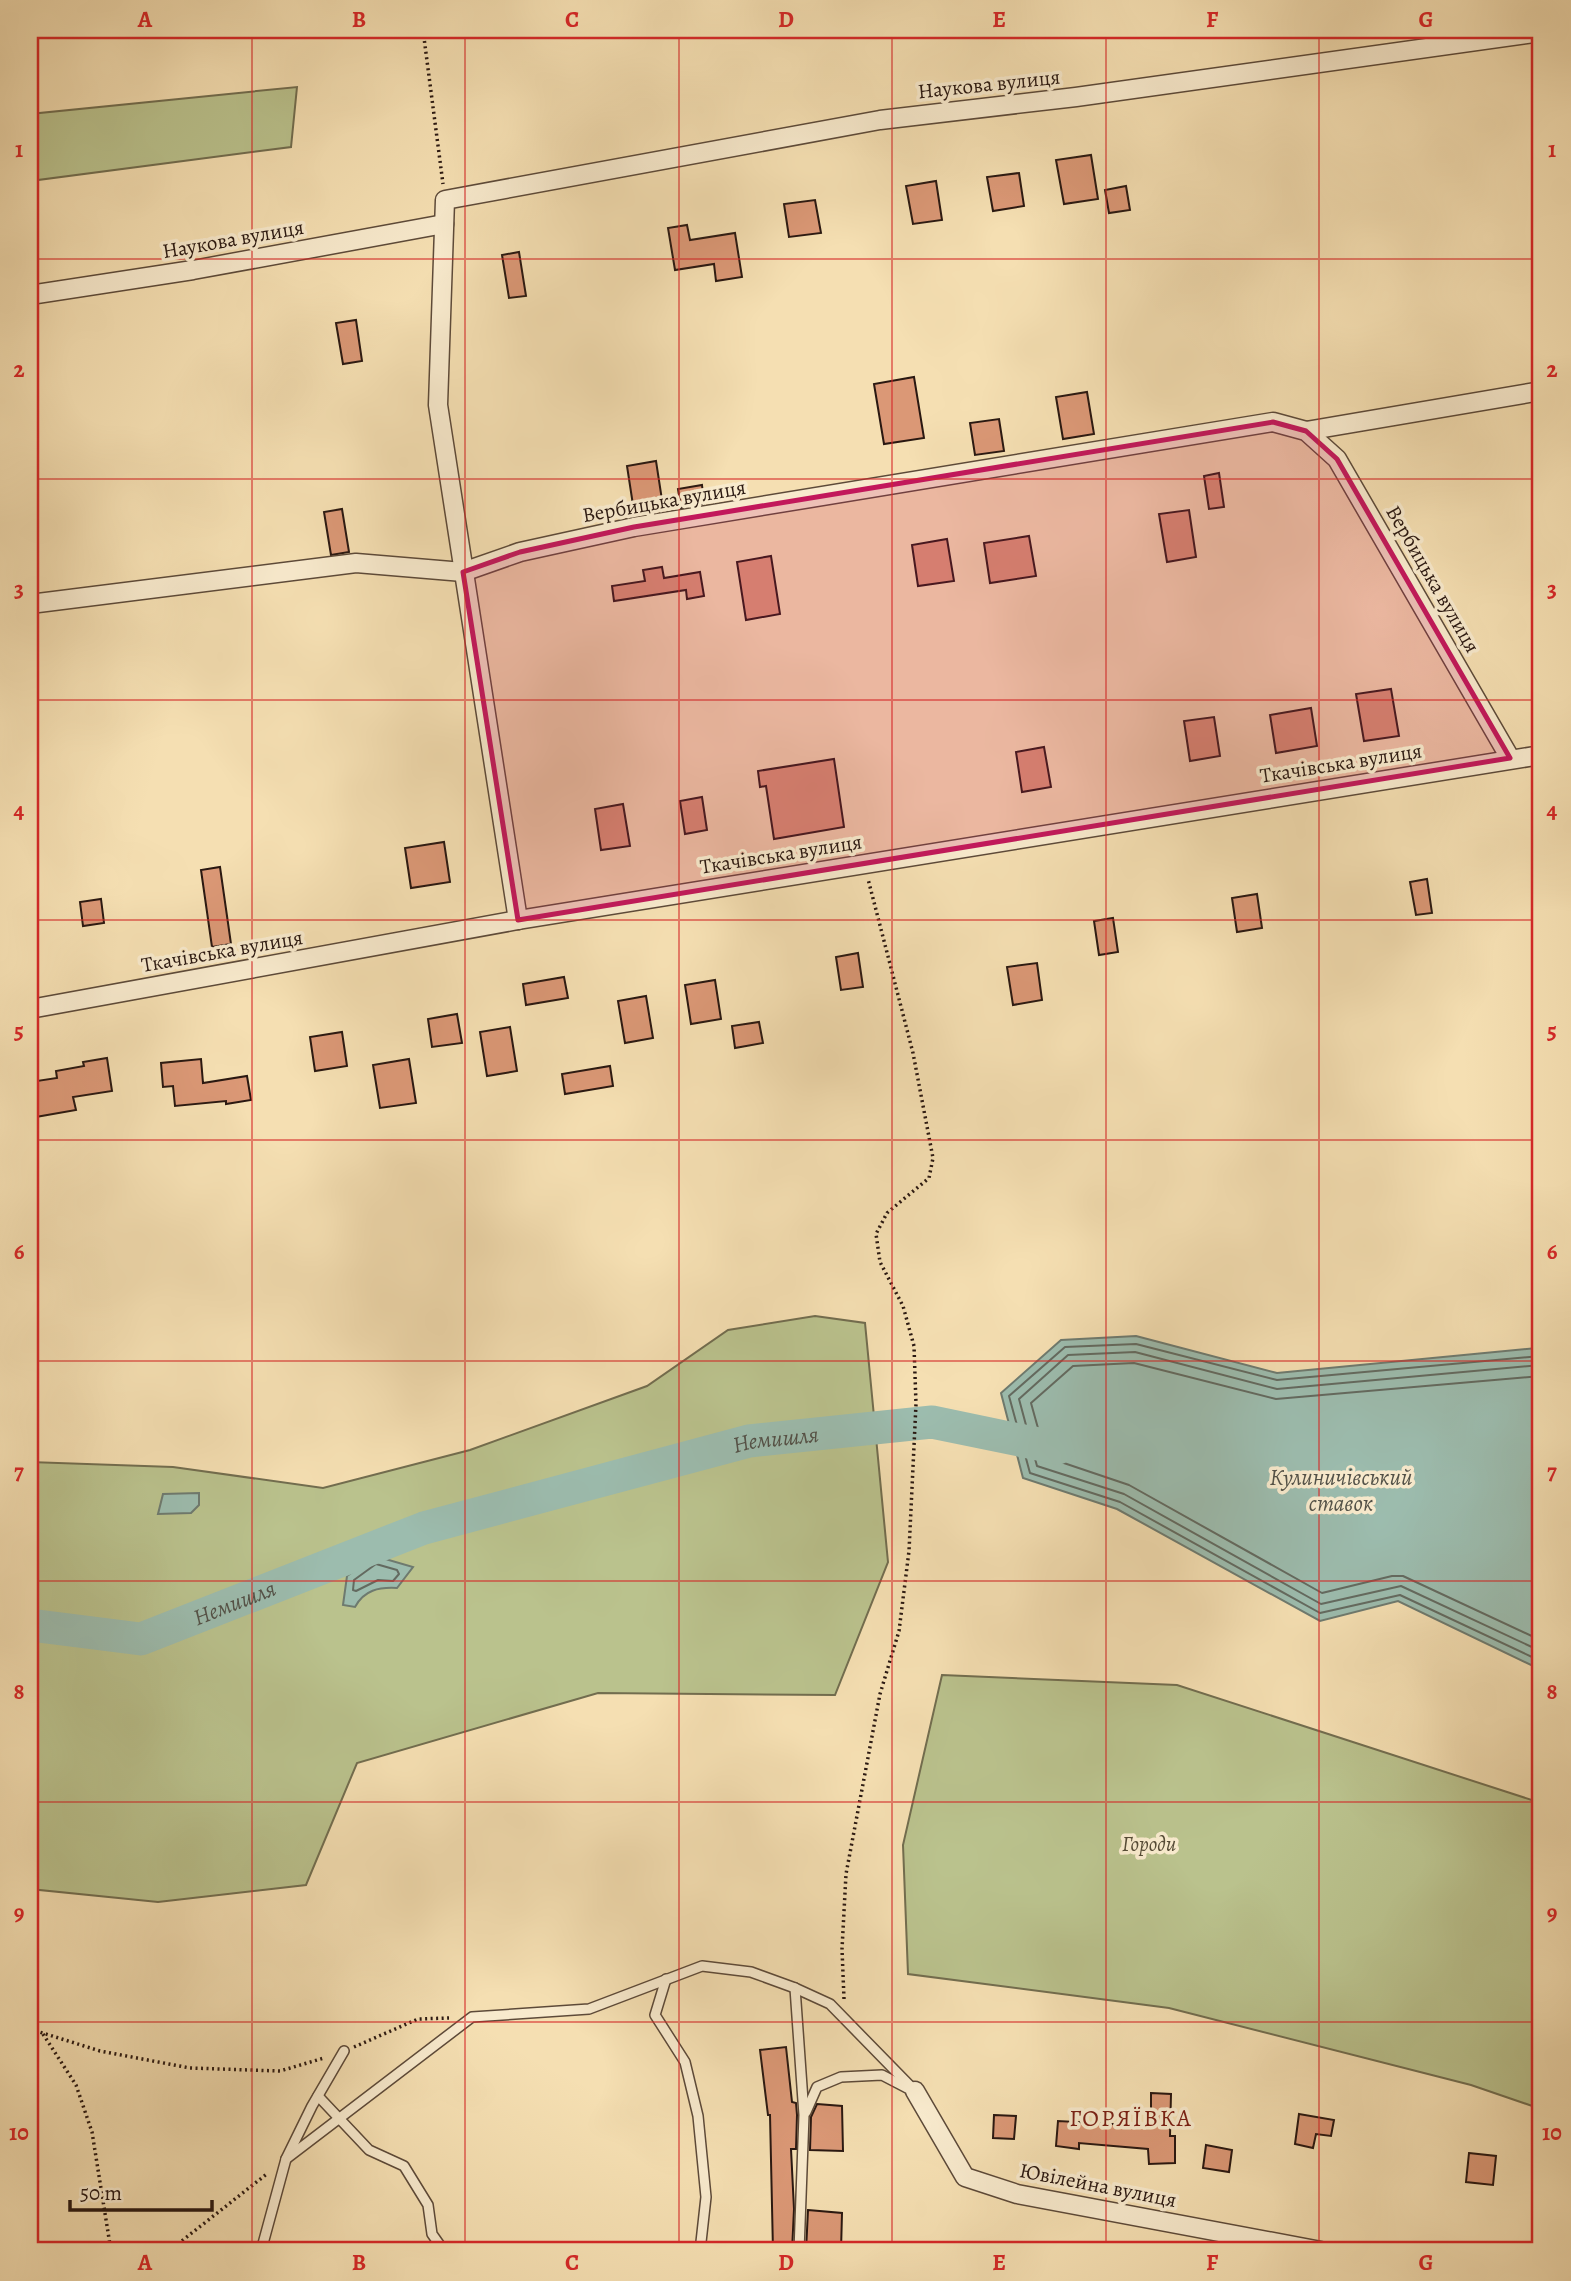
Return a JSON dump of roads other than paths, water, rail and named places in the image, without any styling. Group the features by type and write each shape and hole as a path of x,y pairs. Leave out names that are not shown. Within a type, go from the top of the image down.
{"street":[{"name":"Наукова вулиця","path":"30,295 193,270 444,224 445,200 880,120 1076,97 1541,32"},
{"path":"444,224 438,405 518,920"},
{"name":"Вербицька вулиця","path":"30,604 356,563 463,572 520,552 634,527 1273,422 1306,431 1541,391"},
{"name":"Вербицька вулиця","path":"1306,431 1337,459 1510,758"},
{"name":"Ткачівська вулиця","path":"30,1009 518,920 1541,755"},
{"name":"Ювілейна вулиця","path":"915,2091 965,2177 1017,2194 1321,2251"}],"lane":[{"path":"286,2158 472,2017 589,2009 702,1966 751,1972 830,2004 915,2091"},
{"path":"667,1979 655,2015 685,2062 698,2116 706,2197 700,2251"},
{"path":"795,1988 804,2115 799,2251"},
{"path":"261,2251 286,2158 344,2051"},
{"path":"804,2115 817,2087 841,2077 882,2075 915,2091"},
{"path":"318,2096 369,2150 404,2166 428,2206 432,2234 444,2251"}],"water":[{"name":"Кулиничівський ставок","path":"1136,1336 1277,1373 1537,1348 1541,1351 1541,1664 1531,1665 1398,1601 1320,1621 1117,1509 1023,1478 1001,1393 1061,1340"},
{"path":"199,1493 199,1505 191,1513 158,1514 163,1494"},
{"path":"375,1556 413,1567 397,1588 384,1588 367,1593 355,1607 343,1605 347,1576"}],"waterway":[{"name":"Немишля","path":"30,1625 141,1639 424,1528 749,1441 932,1422 1058,1448"}],"district":[{"name":"ГОРЯЇВКА","path":"1131,2118"}],"park label":[{"name":"Городи","path":"1149,1844"}]}
